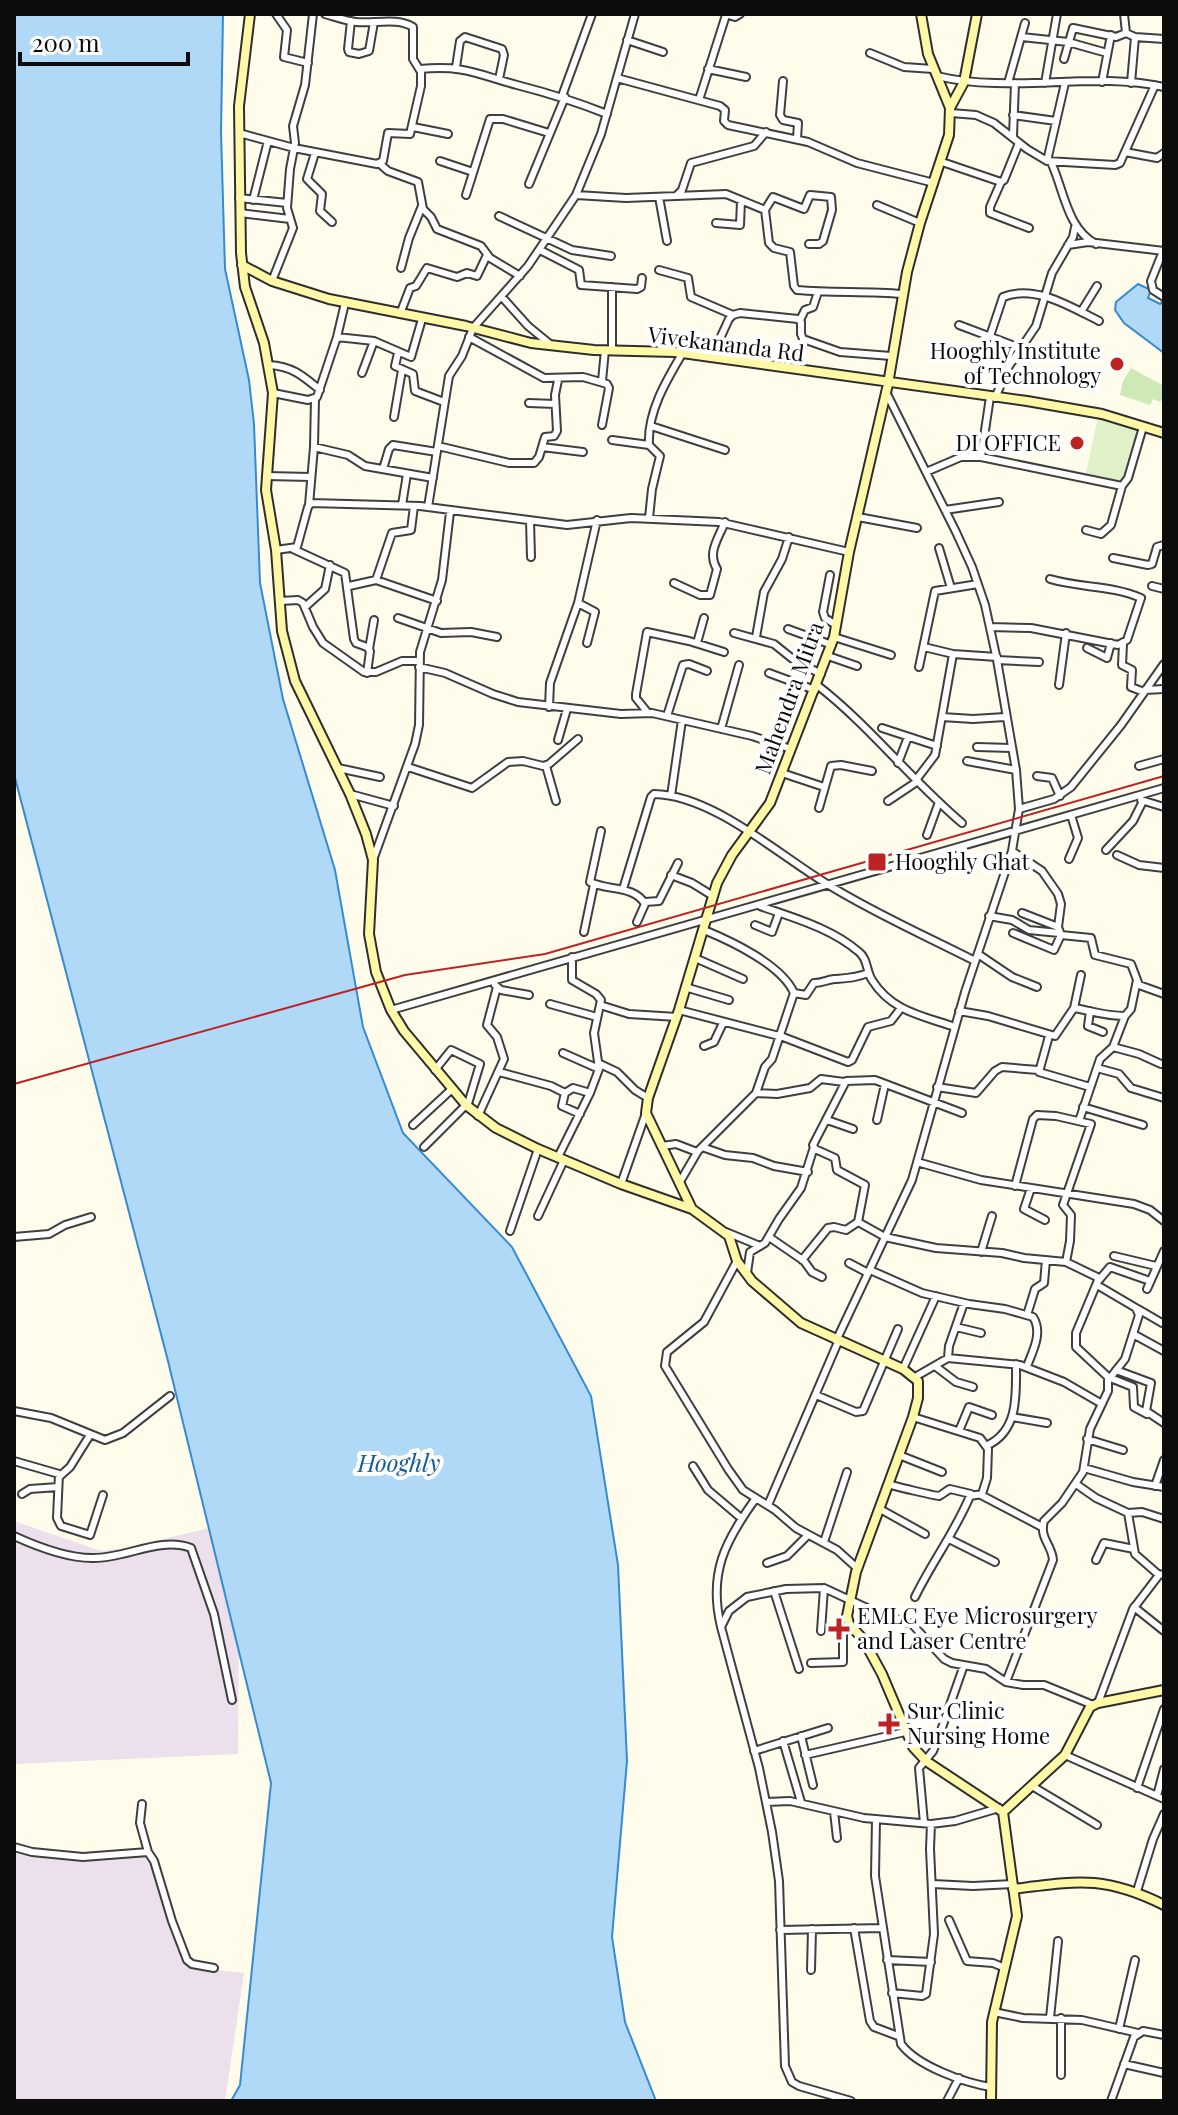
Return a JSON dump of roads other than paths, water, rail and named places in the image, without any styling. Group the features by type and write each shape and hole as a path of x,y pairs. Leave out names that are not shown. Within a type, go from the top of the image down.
{"street":[{"path":"250,14 239,133 242,265 245,287 264,343 273,393 267,500 276,550 284,645 295,681 366,834 373,860 371,948 376,972 391,1010 404,1031 467,1106 496,1128 621,1184 692,1209 725,1231 760,1246"},
{"path":"276,14 287,30 284,57 308,63"},
{"path":"272,281 292,231 287,203 288,179 294,148 294,122 303,95 313,14"},
{"path":"325,14 351,21 361,18 374,22 394,18 413,27 413,59 420,69 421,86 413,127 406,136 388,133 380,164"},
{"path":"529,184 564,97 592,14"},
{"path":"428,507 449,376 462,356 471,332 540,250 576,195 607,114 635,14"},
{"path":"699,100 725,14 735,17 740,14"},
{"path":"921,14 935,73 951,111"},
{"path":"951,111 964,82 977,14"},
{"path":"1045,83 1057,14"},
{"path":"1124,14 1126,33"},
{"path":"351,21 348,49 359,54 370,49 374,22"},
{"path":"1013,136 1012,83 1025,23"},
{"path":"1064,59 1071,29 1076,27 1121,36 1126,33"},
{"path":"1126,33 1135,37 1164,39"},
{"path":"1102,82 1111,35"},
{"path":"456,67 460,41 465,37 502,49 504,55 499,79"},
{"path":"1022,37 1068,42 1107,53"},
{"path":"1131,83 1135,37"},
{"path":"627,40 663,52"},
{"path":"870,53 904,67 964,82 1102,82 1164,87"},
{"path":"420,69 456,67 564,97 607,114"},
{"path":"708,69 746,77"},
{"path":"617,78 723,108 724,121 728,125 797,139 857,163 934,183"},
{"path":"783,81 780,115 783,120 798,123 797,139"},
{"path":"1065,83 1049,162 1075,227 1082,236 1096,244"},
{"path":"951,111 984,117 1049,162 1115,165 1120,163 1155,85"},
{"name":"Mahendra Mitra","path":"646,1113 648,1098 678,1014 713,896 732,855 770,803 833,641 849,552 887,388 902,294 920,223 942,162 951,111"},
{"path":"1013,115 1056,121"},
{"path":"466,195 488,122 492,118 549,133"},
{"path":"413,127 448,134"},
{"path":"675,196 682,190 691,163 754,146 766,132"},
{"path":"239,133 315,153 380,164 388,171 418,182 422,206 437,229 481,246 487,255 520,276"},
{"path":"253,200 268,141"},
{"path":"1019,143 990,213 1029,228"},
{"path":"1125,152 1157,158 1164,153"},
{"path":"308,181 315,153"},
{"path":"440,161 473,172"},
{"path":"942,162 1001,182"},
{"path":"288,179 308,181 322,194 320,211 332,222"},
{"path":"576,195 608,198 726,194 765,210"},
{"path":"809,244 823,241 832,210 831,197 810,195 806,207 802,209 773,197 765,210 771,246 790,252 795,289 902,294"},
{"path":"659,197 667,241"},
{"path":"239,198 287,203"},
{"path":"716,223 740,225 741,201"},
{"path":"877,205 920,223"},
{"path":"401,268 422,206"},
{"path":"240,213 290,219"},
{"path":"499,216 572,250 611,256"},
{"path":"981,457 992,397 1036,326 1052,273 1075,227"},
{"path":"1068,245 1096,244 1163,251 1151,281 1153,290 1164,297"},
{"path":"540,250 579,270 580,284 640,288 642,278"},
{"path":"400,314 410,288 416,286 427,268 457,277 467,273 477,276 487,255"},
{"name":"Vivekananda Rd","path":"242,265 272,281 345,303 471,332 552,346 682,354 887,388 992,397 1102,414 1164,433"},
{"path":"659,270 688,278 691,297 733,315 750,313 800,320"},
{"path":"1081,312 1097,286"},
{"path":"602,381 608,350 612,287"},
{"path":"818,292 813,307 805,310 800,320 803,339 840,352 891,356"},
{"path":"990,336 1003,297 1010,294 1046,295 1099,321"},
{"path":"502,297 528,326 552,346"},
{"path":"293,549 309,505 315,399 337,337 345,303"},
{"path":"711,358 733,315"},
{"path":"337,337 374,341 398,353 413,356 422,319"},
{"path":"959,325 1020,348"},
{"path":"471,332 534,375 558,380 583,377 607,384 609,388 602,425"},
{"path":"362,373 374,341"},
{"path":"398,353 395,366 414,375 416,392 444,402"},
{"path":"649,445 651,426 663,388 682,354"},
{"path":"269,365 286,366 297,371 320,390"},
{"path":"394,417 402,370"},
{"path":"383,469 393,445 437,449 516,464 534,463 546,436 554,436 557,431 555,404 558,380"},
{"path":"768,1505 837,1341 908,1190 959,1011 1012,851 1019,809 1016,770 997,658 978,584 887,388"},
{"path":"273,393 296,399 315,399"},
{"path":"529,403 555,404"},
{"path":"651,426 725,450"},
{"path":"1086,530 1101,534 1109,528 1143,427"},
{"path":"612,440 649,445 660,456 649,518"},
{"path":"314,447 348,455 365,466 433,478"},
{"path":"542,447 583,452"},
{"path":"926,472 961,457 981,457 1122,486"},
{"path":"402,505 407,474"},
{"path":"266,476 311,477"},
{"path":"945,510 999,502"},
{"path":"309,505 428,507 567,525 597,520 649,518 725,522 849,552"},
{"path":"376,580 392,533 411,530 414,506"},
{"path":"373,860 408,767 419,725 421,645 442,580 450,512"},
{"path":"858,517 917,528"},
{"path":"549,707 550,683 578,603 597,520"},
{"path":"530,521 531,557"},
{"path":"674,583 700,595 710,595 717,569 712,553 725,522"},
{"path":"756,637 764,592 782,559 789,537"},
{"path":"1113,558 1152,564 1157,547 1164,545"},
{"path":"939,548 951,588"},
{"path":"276,550 293,549 345,573 354,639 369,649"},
{"path":"305,607 325,589 330,565"},
{"path":"830,575 823,612 825,618 836,625"},
{"path":"1050,579 1109,588 1141,598 1123,644 1122,665 1132,670 1131,687 1145,691 1164,689"},
{"path":"349,586 376,580 437,601"},
{"path":"919,667 935,591 978,584"},
{"path":"1152,586 1164,589"},
{"path":"280,601 298,600 305,607 323,643 367,673 402,661 419,664 510,700 567,709 667,716 791,749"},
{"path":"578,603 595,611 587,643"},
{"path":"398,618 441,633 471,632 497,637"},
{"path":"697,643 704,618"},
{"path":"367,673 374,620"},
{"path":"990,627 1022,627 1123,644"},
{"path":"788,629 891,655"},
{"path":"648,713 636,698 646,633 663,634 724,652"},
{"path":"734,633 774,644 794,660 821,674"},
{"path":"1059,685 1066,633"},
{"path":"1087,648 1107,658 1111,643"},
{"path":"924,647 953,654 1039,662"},
{"path":"888,801 917,780 933,760 953,654"},
{"path":"828,656 857,666"},
{"path":"1019,809 1060,796 1071,787 1164,664"},
{"path":"667,716 683,665 707,671"},
{"path":"721,729 739,665"},
{"path":"769,673 816,687 852,715 962,823"},
{"path":"558,740 567,709"},
{"path":"942,717 1005,717"},
{"path":"671,796 682,720"},
{"path":"882,728 937,746"},
{"path":"898,763 908,737"},
{"path":"546,766 578,739"},
{"path":"977,747 1011,748"},
{"path":"1139,766 1164,759"},
{"path":"408,767 472,788 508,762 523,761 546,766"},
{"path":"967,761 1016,770"},
{"path":"819,808 829,769 834,765 872,771"},
{"path":"546,766 556,801"},
{"path":"338,768 380,777"},
{"path":"782,773 824,787"},
{"path":"1037,776 1051,777 1060,796"},
{"path":"391,1010 1164,788"},
{"path":"350,794 394,806"},
{"path":"623,889 652,795 671,796 690,801 750,832 828,885 1037,987"},
{"path":"1133,797 1164,807"},
{"path":"1106,850 1133,821 1143,801"},
{"path":"927,835 939,802"},
{"path":"1069,859 1078,838 1071,815"},
{"path":"601,831 590,880 594,884 629,890 645,902 659,901 678,863"},
{"path":"1012,851 1039,868 1058,894 1061,904 1057,947 1054,950 1013,933"},
{"path":"1117,855 1139,865 1164,868"},
{"path":"671,875 713,896"},
{"path":"584,932 594,884"},
{"path":"637,922 645,902"},
{"path":"758,905 801,920 844,941 863,956 868,973 887,998 919,1016 955,1027"},
{"path":"755,925 772,932 779,913"},
{"path":"1022,913 1059,932"},
{"path":"989,916 1012,920 1029,930 1091,938 1095,955 1131,964 1139,985 1164,994"},
{"path":"704,930 748,949 783,976 794,993 806,995 814,983 852,979 868,973"},
{"path":"538,1216 599,1066 594,1033 600,998 572,980 572,957"},
{"path":"695,958 743,979"},
{"path":"959,1011 998,1019 1049,1036 1059,1034 1074,1008 1081,975"},
{"path":"492,980 497,987 529,995"},
{"path":"1079,1121 1097,1068 1104,1054 1113,1047 1125,1016 1131,1009 1137,980"},
{"path":"478,1116 504,1056 495,1034 487,1025 497,987"},
{"path":"685,987 729,1000"},
{"path":"681,1180 700,1150 756,1093 765,1067 772,1059 794,993"},
{"path":"550,1004 597,1017"},
{"path":"600,1005 629,1014 678,1014 723,1023 779,1036 851,1062"},
{"path":"747,1275 750,1252 769,1237 801,1188 814,1147 868,1027 891,1021 901,1008"},
{"path":"1074,1008 1098,1015 1125,1016"},
{"path":"1090,1011 1088,1026 1103,1032"},
{"path":"704,1046 714,1042 723,1023"},
{"path":"1038,1070 1049,1036"},
{"path":"1113,1047 1161,1064"},
{"path":"424,1147 467,1106 480,1064 451,1050 435,1070"},
{"path":"563,1053 617,1072 648,1098"},
{"path":"937,1087 972,1094 1002,1067 1038,1070 1045,1076 1090,1087"},
{"path":"1097,1068 1119,1074 1131,1088 1164,1098"},
{"path":"499,1072 551,1086 565,1093"},
{"path":"756,1093 777,1094 810,1088 821,1079 872,1079 962,1113"},
{"path":"877,1120 885,1084"},
{"path":"580,1114 561,1105 565,1093 573,1088 590,1093"},
{"path":"413,1125 452,1089"},
{"path":"1083,1107 1143,1125"},
{"path":"646,1113 681,1180 692,1209"},
{"path":"621,1184 646,1113"},
{"path":"1015,1186 1022,1154 1037,1115 1091,1124 1065,1193 1063,1205 1071,1215 1066,1262"},
{"path":"827,1120 853,1129"},
{"path":"662,1146 676,1144 808,1172"},
{"path":"802,1260 828,1228 846,1230 858,1222 865,1186 837,1170 835,1158 814,1147"},
{"path":"510,1231 538,1149"},
{"path":"917,1162 951,1173 1015,1186 1134,1204 1150,1210 1164,1221"},
{"path":"1031,1188 1024,1209 1045,1220"},
{"path":"981,1252 992,1216"},
{"path":"14,1237 49,1234 74,1221 91,1217"},
{"path":"858,1222 885,1237 936,1248 1066,1262 1088,1271 1098,1283 1162,1323"},
{"path":"725,1231 732,1242 737,1261 747,1275 794,1319 903,1369 915,1377 919,1387 913,1417 857,1568 847,1616 849,1624 863,1639 882,1674 913,1747 926,1761 1001,1810 1017,1916 994,2012 991,2101"},
{"path":"769,1237 822,1277"},
{"path":"1147,1289 1164,1251"},
{"path":"1114,1256 1156,1266"},
{"path":"1027,1315 1035,1289 1044,1283 1046,1260"},
{"path":"737,1261 704,1322 672,1346 664,1362 667,1370 736,1481 796,1528 837,1550 857,1568"},
{"path":"849,1263 922,1293 1033,1317 1037,1327 1035,1346 1027,1366"},
{"path":"1150,1281 1110,1267 1098,1283 1075,1341 1076,1347 1109,1377 1133,1387 1134,1407 1164,1423"},
{"path":"903,1369 936,1296"},
{"path":"948,1358 964,1303"},
{"path":"1006,1682 1053,1560 1043,1538 1042,1527 1076,1484 1084,1468 1087,1439 1108,1391 1109,1377 1125,1359 1139,1315 1136,1308"},
{"path":"956,1327 981,1333"},
{"path":"816,1395 862,1413 898,1329"},
{"path":"1133,1334 1164,1351"},
{"path":"915,1377 948,1358 1016,1364 1064,1382 1102,1404"},
{"path":"988,1445 1002,1436 1012,1417 1016,1396 1016,1364"},
{"path":"935,1366 956,1382 973,1387"},
{"path":"1116,1370 1151,1383 1147,1414"},
{"path":"14,1411 51,1418 105,1440 115,1437 170,1396"},
{"path":"959,1431 970,1406 992,1415"},
{"path":"913,1417 980,1438 988,1445"},
{"path":"1012,1417 1047,1423"},
{"path":"90,1435 70,1467 60,1476 57,1523 85,1535 92,1531 103,1495"},
{"path":"1087,1439 1123,1450"},
{"path":"981,1495 987,1478 988,1445"},
{"path":"899,1455 942,1472"},
{"path":"1155,1486 1164,1460"},
{"path":"14,1461 60,1476"},
{"path":"693,1466 708,1490 741,1518"},
{"path":"1084,1468 1164,1487"},
{"path":"824,1542 847,1472"},
{"path":"888,1484 933,1496 950,1489 981,1495 1042,1527"},
{"path":"1076,1484 1096,1498 1128,1513 1142,1512 1164,1519"},
{"path":"22,1494 30,1489 58,1487"},
{"path":"915,1597 971,1494"},
{"path":"756,1498 723,1552 715,1600 766,1802 779,1881 784,2059 789,2077 799,2086 851,2101"},
{"path":"880,1509 925,1534"},
{"path":"1096,1704 1134,1607 1162,1575 1137,1556 1128,1513"},
{"path":"767,1563 787,1556 808,1535"},
{"path":"14,1536 64,1554 93,1558 177,1544 191,1548 214,1614 232,1700"},
{"path":"949,1539 995,1562"},
{"path":"1096,1560 1104,1543 1134,1549"},
{"path":"721,1627 729,1611 741,1600 774,1591 816,1586 880,1614 912,1624 944,1659 986,1669 1006,1682 1044,1685 1096,1704"},
{"path":"821,1631 824,1588"},
{"path":"774,1591 799,1669"},
{"path":"1134,1607 1164,1631"},
{"path":"811,1663 843,1662 843,1633 849,1624"},
{"path":"892,1993 926,1994 934,1923 933,1884 919,1768 938,1739 964,1665"},
{"path":"766,1802 801,1802 834,1812 876,1819 927,1823 955,1821 1001,1810 1065,1755 1090,1707 1164,1690"},
{"path":"1137,1788 1164,1709"},
{"path":"754,1751 828,1728"},
{"path":"805,1755 905,1732"},
{"path":"801,1736 813,1785"},
{"path":"783,1741 801,1802"},
{"path":"1065,1755 1161,1798 1164,1769"},
{"path":"1032,1786 1097,1825"},
{"path":"142,1804 140,1823 148,1852 154,1861 187,1960 192,1964 214,1968"},
{"path":"834,1812 837,1838"},
{"path":"1137,1891 1164,1814"},
{"path":"876,1819 875,1876 898,2036 905,2050 918,2059 974,2085 991,2087"},
{"path":"14,1847 83,1857 148,1852"},
{"path":"933,1884 1013,1886 1090,1881 1137,1891 1164,1905"},
{"path":"934,1923 950,1922 967,1961 993,1963 1005,1968"},
{"path":"854,1928 870,2021 874,2027 898,2036"},
{"path":"780,1930 883,1928"},
{"path":"811,1970 812,1929"},
{"path":"1050,2018 1058,1941"},
{"path":"887,1960 931,1962"},
{"path":"1119,2029 1135,1960"},
{"path":"994,2012 1023,2018 1061,2018 1138,2033"},
{"path":"1061,2018 1061,2075"},
{"path":"1111,2101 1134,2037 1143,2031 1164,2035"},
{"path":"1124,2064 1164,2073"},
{"path":"947,2101 959,2078"}],"water":[{"name":"Hooghly","path":"14,14 223,14 221,132 225,269 249,380 254,424 260,583 283,699 335,870 363,1027 403,1133 512,1247 591,1396 618,1565 627,1761 612,1937 625,2022 656,2101 231,2101 240,2085 271,1783 167,1357 14,774"},
{"path":"1138,284 1151,290 1148,298 1160,304 1164,300 1164,353 1124,323 1115,310 1116,302"}],"railway":[{"path":"14,1084 405,975 545,954 1164,776"}],"place":[{"name":"Hooghly Institute of Technology","path":"1117,364"},
{"name":"DI OFFICE","path":"1077,443"},
{"name":"Hooghly Ghat","path":"877,862"},
{"name":"EMLC Eye Microsurgery and Laser Centre","path":"839,1629"},
{"name":"Sur Clinic Nursing Home","path":"889,1724"}]}
